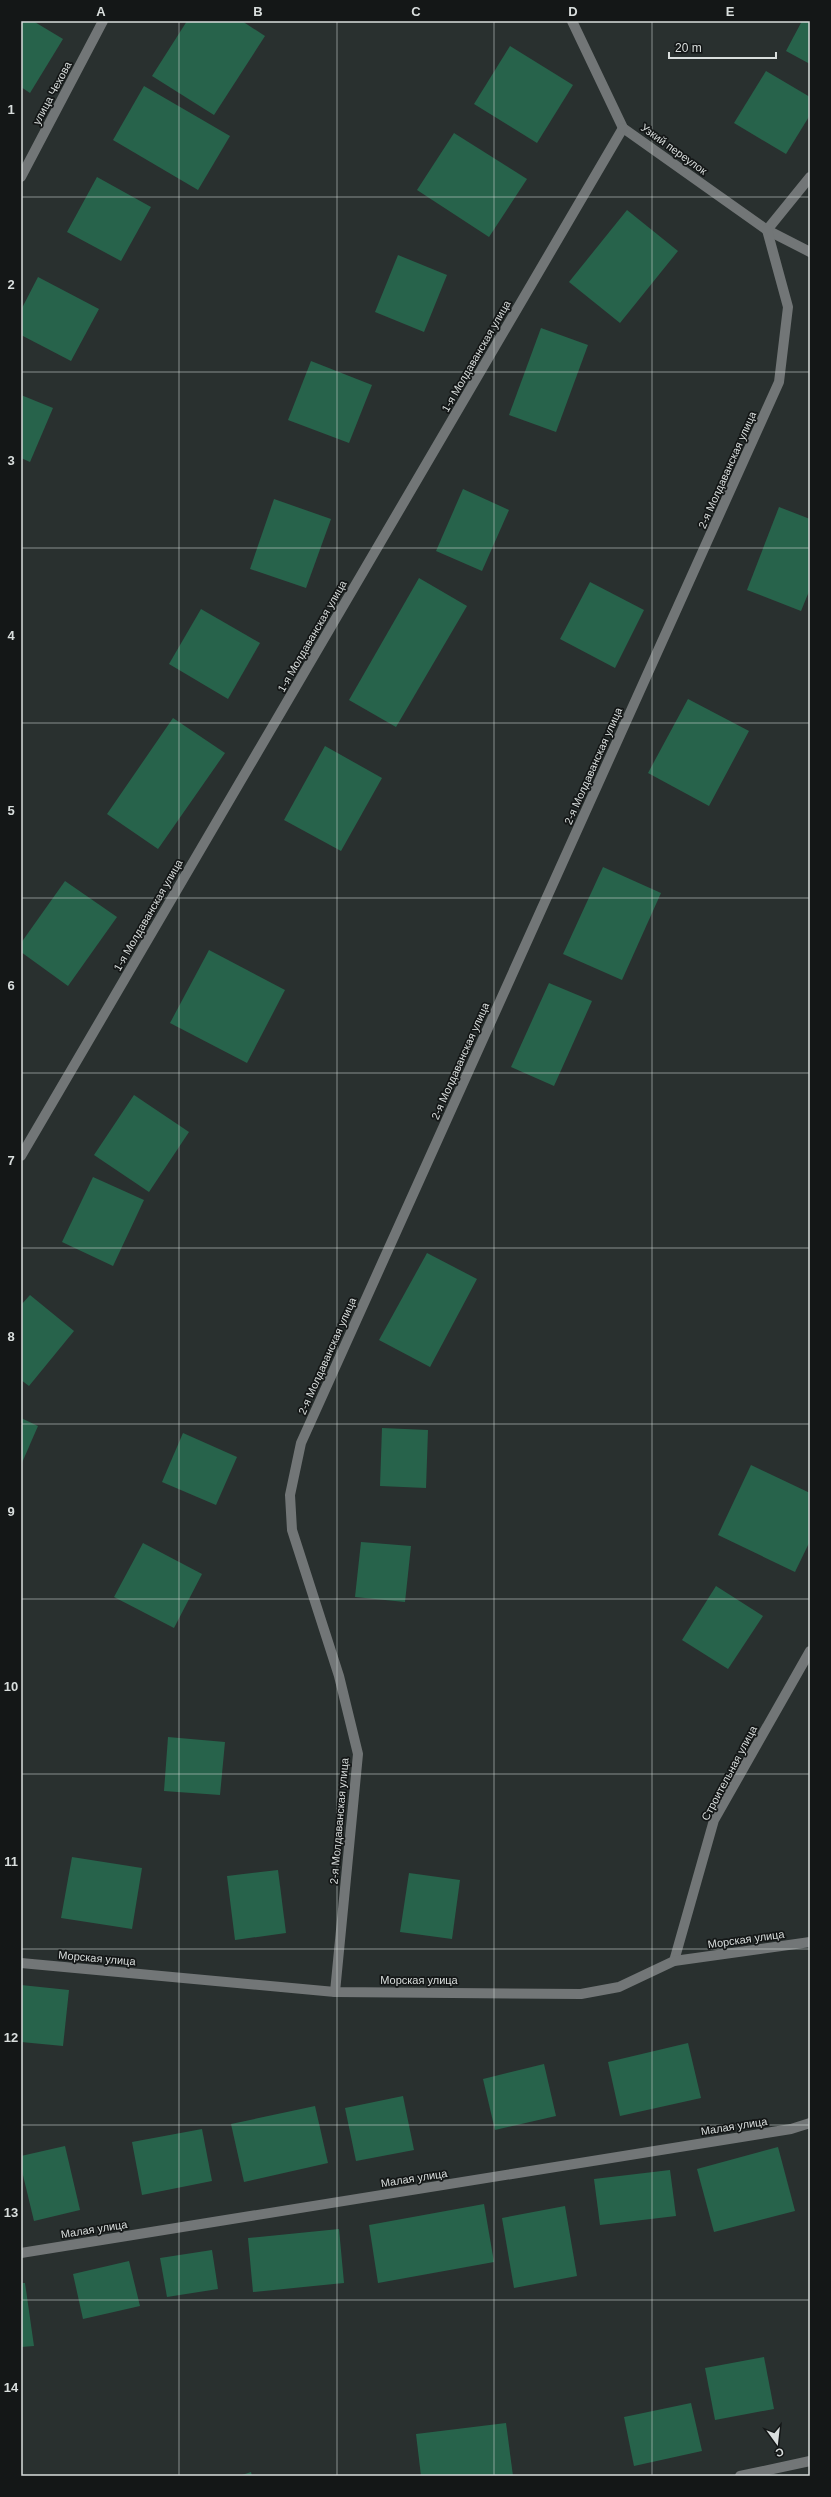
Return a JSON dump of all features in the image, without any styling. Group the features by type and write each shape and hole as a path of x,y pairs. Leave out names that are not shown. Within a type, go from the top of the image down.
{"street":[{"name":"улица Чехова","path":"21,177 103,21"},
{"name":"Узкий переулок","path":"572,21 623,128 767,230 810,252"},
{"name":"1-я Молдаванская улица","path":"21,1156 623,128"},
{"path":"767,230 810,177"},
{"name":"2-я Молдаванская улица","path":"335,1992 358,1754 339,1676 292,1530 290,1495 301,1443 779,382 788,307 767,230"},
{"name":"Строительная улица","path":"674,1961 714,1820 810,1651"},
{"name":"Морская улица","path":"21,1963 335,1992 581,1994 619,1987 674,1961 810,1942"},
{"name":"Малая улица","path":"21,2253 791,2129 810,2123"},
{"path":"740,2476 810,2461"}],"building":[{"path":"21,21 33,21 63,39 30,93 21,87"},
{"path":"187,21 242,21 265,36 214,115 152,76"},
{"path":"802,21 810,21 810,64 786,51"},
{"path":"510,46 573,85 537,143 474,104"},
{"path":"766,71 810,97 810,115 786,154 734,123"},
{"path":"144,86 230,136 198,190 113,140"},
{"path":"454,133 527,179 489,237 417,190"},
{"path":"97,177 151,207 121,261 67,232"},
{"path":"627,210 678,251 620,323 569,282"},
{"path":"398,255 447,275 424,332 375,312"},
{"path":"38,277 99,309 71,361 21,335 21,310"},
{"path":"541,328 588,345 556,432 509,415"},
{"path":"311,361 372,385 349,443 288,420"},
{"path":"21,395 53,408 30,462 21,458"},
{"path":"463,489 509,510 482,571 436,551"},
{"path":"274,499 331,519 306,588 250,569"},
{"path":"779,507 810,519 810,589 801,611 747,590"},
{"path":"419,578 467,606 396,727 349,700"},
{"path":"590,582 644,610 615,668 560,639"},
{"path":"201,609 260,643 228,699 169,664"},
{"path":"688,699 749,731 709,806 648,773"},
{"path":"173,718 225,753 158,849 107,814"},
{"path":"325,746 382,778 341,851 284,820"},
{"path":"603,867 661,893 622,980 563,954"},
{"path":"65,881 117,917 68,986 21,952 21,943"},
{"path":"209,950 285,990 247,1063 170,1023"},
{"path":"549,983 592,1001 554,1086 511,1067"},
{"path":"134,1095 189,1132 149,1192 94,1155"},
{"path":"93,1177 144,1200 113,1266 62,1242"},
{"path":"427,1253 477,1279 430,1367 379,1340"},
{"path":"30,1295 74,1331 29,1386 21,1380 21,1305"},
{"path":"21,1418 38,1426 21,1465"},
{"path":"382,1428 428,1430 426,1488 380,1486"},
{"path":"183,1433 237,1457 216,1505 162,1482"},
{"path":"751,1465 810,1493 810,1541 795,1572 718,1535"},
{"path":"361,1542 411,1546 405,1602 355,1597"},
{"path":"143,1543 202,1574 174,1628 114,1597"},
{"path":"716,1586 763,1616 728,1669 682,1640"},
{"path":"168,1737 225,1742 220,1795 164,1791"},
{"path":"72,1857 142,1868 132,1929 61,1918"},
{"path":"278,1870 286,1933 235,1940 227,1876"},
{"path":"409,1873 460,1880 452,1939 400,1932"},
{"path":"21,1985 69,1990 63,2046 21,2042"},
{"path":"688,2043 701,2098 620,2116 608,2062"},
{"path":"544,2064 556,2116 495,2130 483,2079"},
{"path":"403,2096 414,2150 356,2161 345,2108"},
{"path":"315,2106 328,2163 244,2182 231,2124"},
{"path":"202,2129 212,2181 142,2195 132,2142"},
{"path":"65,2146 80,2210 34,2221 21,2167 21,2156"},
{"path":"778,2147 795,2211 714,2232 697,2169"},
{"path":"670,2170 676,2216 600,2225 594,2179"},
{"path":"484,2204 494,2262 378,2283 369,2225"},
{"path":"565,2206 577,2276 514,2288 502,2218"},
{"path":"339,2229 344,2283 253,2292 248,2238"},
{"path":"212,2250 218,2289 167,2297 160,2258"},
{"path":"129,2261 140,2306 83,2319 73,2274"},
{"path":"21,2283 25,2283 34,2346 21,2347"},
{"path":"764,2357 774,2409 715,2420 705,2368"},
{"path":"691,2403 702,2451 634,2466 624,2417"},
{"path":"506,2423 513,2476 421,2476 416,2434"},
{"path":"251,2472 252,2476 239,2476"}]}
